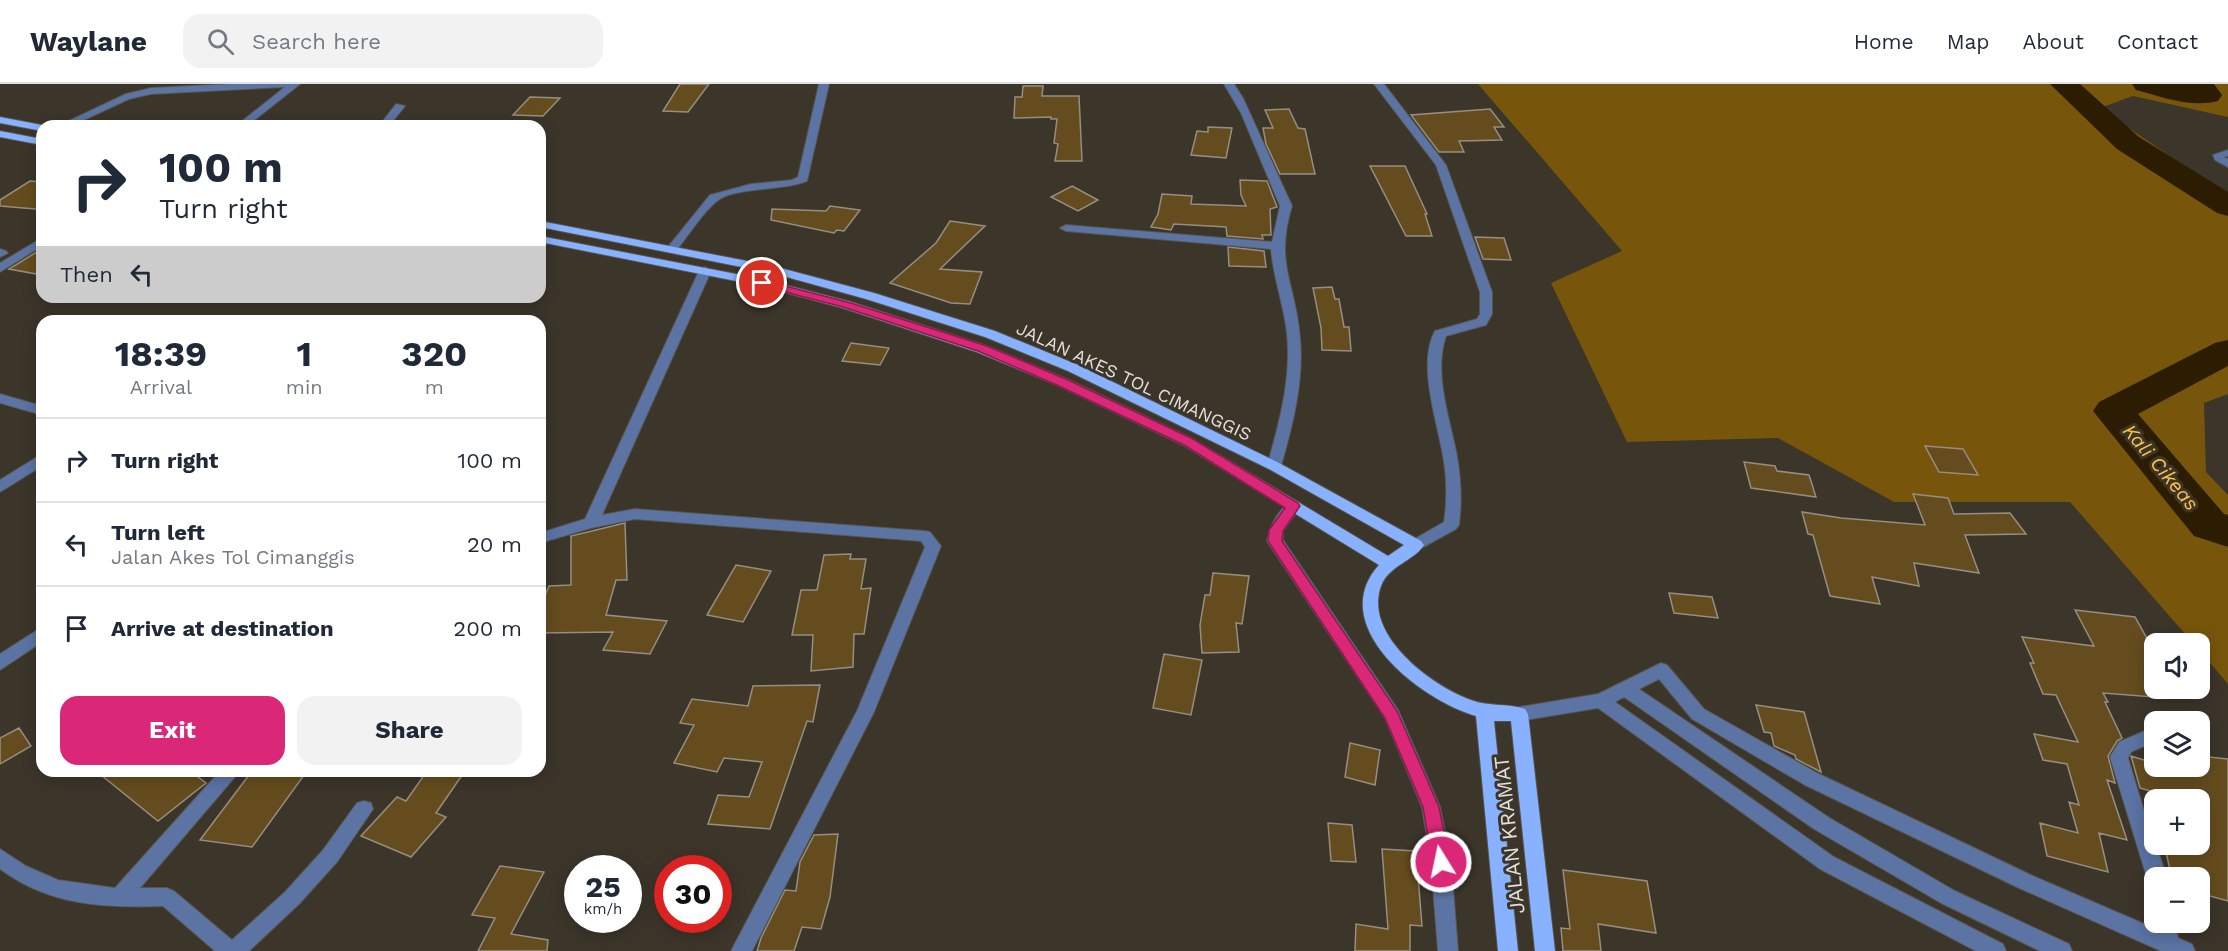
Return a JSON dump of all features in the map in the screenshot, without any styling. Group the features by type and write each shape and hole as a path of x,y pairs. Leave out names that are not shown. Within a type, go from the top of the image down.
{"main road":[{"path":"0,120 36,127"},
{"path":"0,134 36,141"},
{"name":"JALAN AKES TOL CIMANGGIS","path":"546,225 773,270 870,296 990,334 1073,368 1274,466 1416,545"},
{"name":"JALAN AKES TOL CIMANGGIS","path":"546,240 762,283 847,305 971,345 1054,379 1188,442 1389,564"},
{"path":"762,283 773,270"},
{"path":"1416,545 1398,555 1377,578 1371,595 1373,616 1381,637 1395,658 1415,677 1440,693 1484,712 1519,714"},
{"name":"JALAN KRAMAT","path":"1484,712 1508,951"},
{"name":"JALAN KRAMAT","path":"1519,714 1545,951"}],"street":[{"path":"116,102 140,84"},
{"path":"76,120 134,94 158,90 290,84"},
{"path":"249,120 295,84"},
{"path":"672,249 714,197 752,187 794,183 802,179 824,84"},
{"path":"1229,84 1244,104 1272,178 1286,206 1277,239 1294,337 1292,384 1285,427 1274,466"},
{"path":"1379,84 1441,165 1462,231 1486,292 1486,314 1482,322 1440,334 1436,340 1436,377 1451,459 1454,507 1451,525 1416,545"},
{"path":"389,120 400,106"},
{"path":"2228,153 2218,155 2218,158 2228,164"},
{"path":"1066,228 1278,246"},
{"path":"0,268 36,245"},
{"path":"591,523 705,271"},
{"path":"0,398 36,409"},
{"path":"0,487 36,463"},
{"path":"1294,506 1276,530 1275,541 1392,715 1431,807 1441,862 1448,951"},
{"path":"546,536 591,523 635,514 925,536 933,546 865,712 741,951"},
{"path":"0,663 36,637"},
{"path":"1519,714 1601,701 1661,670 1698,714 1811,779 2026,882 2177,948"},
{"path":"1625,689 1821,823 1948,897 2062,951"},
{"path":"1601,701 1827,863 1996,951"},
{"path":"2144,738 2125,747 2119,757 2154,867"},
{"path":"118,899 226,777"},
{"path":"0,858 14,869 68,894 118,899 167,897 232,951 292,898 330,856 364,809"},
{"path":"2170,933 2177,948"}],"shaded area":[{"path":"1478,84 2228,84 2228,117 2133,96 2100,108 2228,196 2228,394 2204,403 2206,472 2228,495 2228,684 2210,663 2210,633 2184,633 2070,502 1894,502 1778,438 1627,442 1551,283 1622,251"}],"building":[{"path":"680,84 709,84 688,112 663,111"},
{"path":"1023,86 1043,86 1042,96 1079,96 1082,161 1055,161 1058,144 1054,143 1057,119 1051,119 1051,117 1014,118 1015,97 1022,97"},
{"path":"530,97 560,98 543,116 513,115"},
{"path":"1289,109 1298,128 1305,129 1315,174 1280,174 1266,144 1263,128 1273,128 1265,110"},
{"path":"1490,109 1504,127 1494,127 1502,140 1459,141 1464,152 1439,152 1411,115"},
{"path":"1208,127 1232,128 1226,158 1191,155 1197,131 1208,132"},
{"path":"1370,166 1405,166 1427,214 1425,214 1432,236 1406,236"},
{"path":"1240,180 1267,181 1277,207 1270,209 1271,235 1262,235 1263,239 1227,236 1226,227 1174,224 1171,230 1151,227 1158,214 1162,194 1192,196 1191,204 1246,206 1241,195"},
{"path":"30,181 36,182 35,209 0,206 0,200"},
{"path":"1072,186 1098,200 1078,211 1051,197"},
{"path":"830,206 860,210 844,231 837,230 834,233 771,220 772,209 826,211"},
{"path":"950,221 985,226 940,269 982,272 970,304 951,303 890,283 936,243"},
{"path":"1475,237 1504,238 1511,260 1483,259"},
{"path":"1228,247 1264,251 1266,267 1229,266"},
{"path":"36,252 36,274 9,269"},
{"path":"1332,287 1335,299 1339,299 1344,327 1349,327 1351,351 1322,350 1321,328 1313,288"},
{"path":"851,343 889,348 880,365 842,361"},
{"path":"1925,446 1963,449 1978,475 1939,472"},
{"path":"1744,462 1775,466 1777,471 1809,475 1816,497 1751,488"},
{"path":"1913,494 1948,498 1954,514 2010,513 2026,534 1965,535 1979,573 1914,563 1919,586 1872,577 1880,604 1830,596 1813,535 1808,534 1802,512 1841,518 1925,525"},
{"path":"625,523 627,580 616,580 606,615 667,621 650,654 603,650 613,632 546,633 546,593 549,586 571,585 571,536"},
{"path":"851,554 850,559 866,559 861,589 871,588 864,634 854,634 853,667 811,671 813,635 792,635 801,590 817,590 824,555"},
{"path":"736,565 771,571 743,622 707,615"},
{"path":"1213,573 1249,576 1242,624 1236,623 1239,652 1202,653 1200,625 1205,595 1210,595"},
{"path":"1669,593 1712,597 1718,618 1674,613"},
{"path":"2075,610 2135,617 2144,633 2144,696 2103,693 2122,738 2117,741 2108,756 2115,783 2107,780 2127,840 2099,833 2108,872 2047,856 2040,823 2078,833 2069,802 2079,805 2067,764 2043,760 2034,734 2078,742 2056,695 2043,694 2030,663 2034,663 2022,637 2094,646"},
{"path":"1164,654 1202,660 1191,715 1153,708"},
{"path":"820,685 813,722 807,721 770,829 708,824 718,795 749,797 762,762 724,758 717,772 674,763 694,725 680,723 692,699 748,706 753,686"},
{"path":"1756,705 1804,712 1821,772 1796,759 1795,755 1774,746 1771,733 1764,732"},
{"path":"19,728 31,746 0,764 0,738"},
{"path":"1350,743 1380,750 1375,785 1345,777"},
{"path":"2131,756 2144,760 2144,777 2210,777 2210,757 2228,759 2228,901 2210,896 2210,867 2169,867 2167,855 2210,855 2210,789 2140,788"},
{"path":"103,777 198,777 206,783 158,821"},
{"path":"247,777 303,777 252,847 200,840"},
{"path":"423,777 461,777 436,813 446,817 411,857 361,836 397,797 406,801"},
{"path":"1328,823 1352,825 1356,862 1331,861"},
{"path":"838,834 830,897 821,929 802,927 794,951 757,951 785,890 796,891 800,862 814,835"},
{"path":"1382,849 1416,851 1422,926 1410,925 1410,951 1355,951 1356,924 1388,929"},
{"path":"500,866 544,872 511,934 548,940 547,951 478,951 495,918 472,915"},
{"path":"1563,870 1647,881 1656,933 1598,924 1601,951 1563,951 1561,928 1570,929"}],"waterway":[{"name":"Kali Cikeas","path":"2064,84 2128,143 2228,206"},
{"name":"Kali Cikeas","path":"2146,84 2179,93 2208,95 2200,84"},
{"name":"Kali Cikeas","path":"2228,351 2113,411 2209,525 2228,531"}],"route":[{"path":"762,283 847,305 982,349 1064,383 1188,442 1294,506 1276,530 1275,541 1392,715 1431,807 1441,862"}]}
